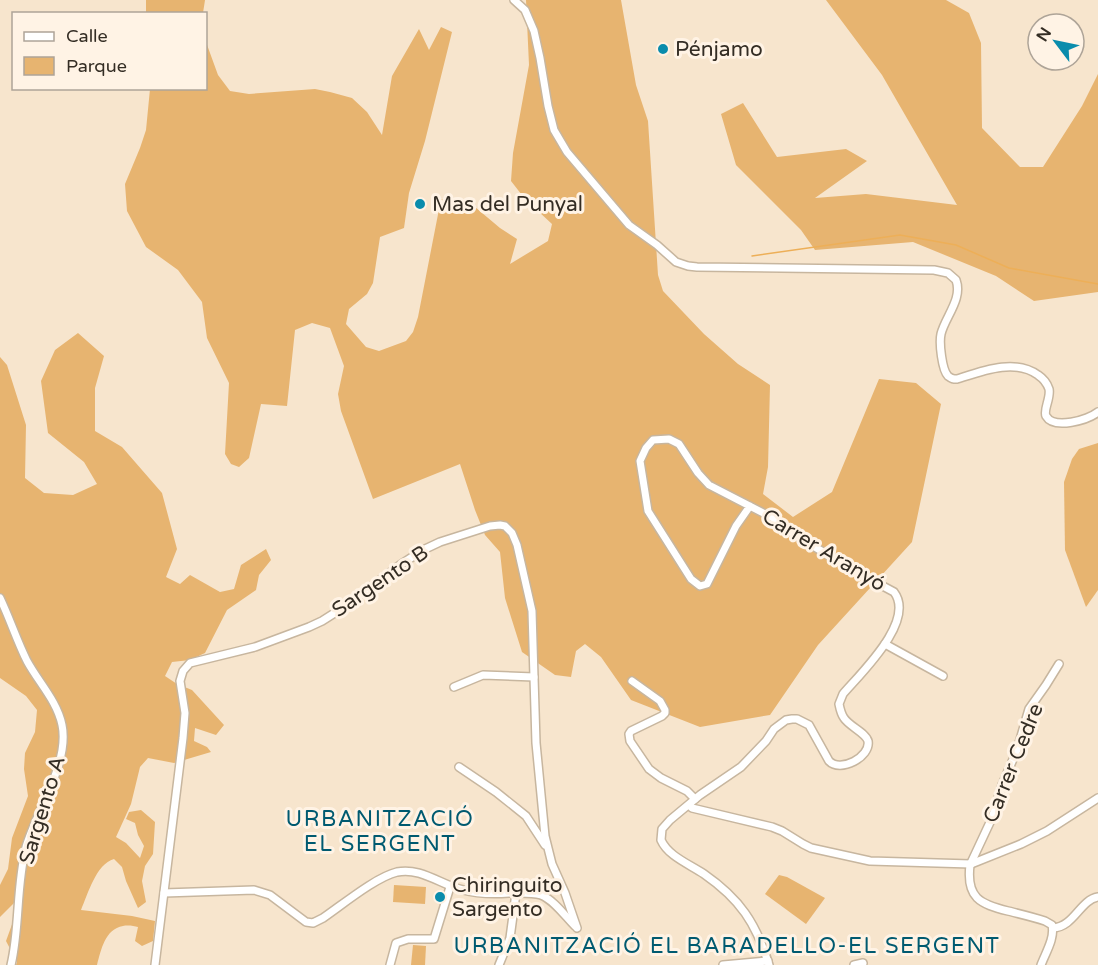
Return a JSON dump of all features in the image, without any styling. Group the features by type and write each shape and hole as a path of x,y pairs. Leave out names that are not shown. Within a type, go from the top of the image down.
{"street":[{"path":"514,0 525,10 534,31 552,122 567,152 629,225 676,262 697,267 934,270 948,273 956,280 958,290 940,340 942,359 948,376 957,379 996,368 1026,368 1034,371 1047,383 1050,395 1045,414 1051,421 1058,423 1080,421 1098,412"},
{"name":"Carrer Aranyó","path":"690,804 741,767 779,724 792,719 809,725 832,765 846,765 859,759 866,750 868,741 843,717 839,704 843,694 885,644 895,627 898,615 899,604 894,592 800,538 773,518 750,506 709,485 679,444 669,439 653,441 646,448 640,461 648,511 691,579 700,586 707,584 736,526 750,506"},
{"name":"Sargento B","path":"154,965 184,730 180,681 183,671 190,663 255,647 322,621 423,550 455,537 498,525 505,526 512,533 520,553 533,618 536,744 543,826 552,864 577,928 544,897 532,893 516,893"},
{"name":"Sargento A","path":"0,598 28,663 57,709 63,728 56,773 27,846 11,965"},
{"path":"885,644 944,676"},
{"name":"Carrer Cedre","path":"971,864 992,818 1002,785 1017,750 1029,709 1059,664"},
{"path":"454,687 483,675 534,677"},
{"path":"632,681 660,701 665,713 632,731 629,734 630,741 646,766 687,791 692,808 772,826 802,844 818,850 878,862 971,864 1047,831 1098,798"},
{"path":"459,767 526,816 548,849"},
{"path":"690,804 662,829 663,845 725,889 735,899 756,930 769,963 723,965"},
{"path":"971,864 969,873 971,886 983,904 1049,922 1053,928 1051,939 1041,965"},
{"path":"165,893 260,891 278,900 306,922 313,923 381,879 407,871 417,872 450,887 478,893 516,893 510,938 500,965"},
{"path":"390,965 396,944 408,939 434,939 450,887"},
{"path":"1053,928 1059,928 1074,918 1089,901 1098,897"},
{"path":"854,965 863,963"}],"green space":[{"path":"146,0 205,0 203,12 146,12"},
{"path":"526,0 621,0 636,85 648,121 658,275 663,291 704,334 738,364 770,385 768,467 763,494 793,517 832,492 879,379 916,383 941,404 912,542 818,645 770,715 700,727 631,700 601,657 585,644 576,651 571,677 555,675 522,652 505,598 500,552 485,535 460,464 373,499 341,411 338,394 344,366 330,328 312,323 295,330 287,406 261,404 249,458 239,467 231,464 225,454 229,383 207,338 202,302 178,270 146,247 127,211 125,184 146,130 150,90 207,90 207,45 218,75 230,91 249,94 315,89 352,98 367,112 382,135 392,76 419,29 429,50 441,27 452,32 425,141 409,193 404,228 380,237 373,283 367,294 349,309 346,324 366,347 379,351 406,341 413,332 418,317 441,199 475,207 517,239 510,264 548,241 552,224 525,199 511,181 513,153 529,65"},
{"path":"826,0 946,0 969,13 981,43 982,128 1020,167 1043,167 1082,106 1098,74 1098,292 1034,301 996,276 913,242 815,250 801,230 736,165 721,114 743,103 777,157 846,149 867,161 815,198 866,194 957,205 882,75"},
{"path":"78,333 104,356 95,388 95,431 122,447 162,493 177,549 166,577 180,584 190,575 220,592 234,589 241,565 266,549 271,560 259,575 256,590 227,610 205,653 190,660 172,662 165,676 192,690 224,725 216,735 195,728 194,741 207,747 211,752 174,763 148,758 140,767 131,804 116,837 126,843 140,858 144,846 135,823 126,819 129,812 141,810 155,822 153,854 145,866 142,881 146,902 138,908 122,867 114,859 97,873 81,910 155,921 153,941 142,946 135,941 138,927 123,926 112,931 108,936 97,965 16,965 17,962 6,941 23,894 0,917 0,885 8,869 12,838 28,796 24,769 25,753 35,732 37,710 26,696 0,678 0,357 7,365 26,425 25,478 44,493 73,495 97,484 84,462 48,433 41,381 55,350"},
{"path":"1098,443 1098,590 1086,607 1065,550 1064,482 1072,459 1079,449"},
{"path":"779,875 825,898 806,924 765,894"},
{"path":"394,885 426,887 425,904 393,902"},
{"path":"413,945 426,946 425,965 411,965"}],"waterway":[{"path":"752,256 900,235 956,245 1009,268 1098,284"}],"place":[{"name":"Pénjamo","path":"663,49"},
{"name":"Mas del Punyal","path":"420,204"},
{"name":"Chiringuito Sargento","path":"440,897"}],"district":[{"name":"URBANITZACIÓ EL SERGENT","path":"380,830"},
{"name":"URBANITZACIÓ EL BARADELLO-EL SERGENT","path":"727,945"}]}
